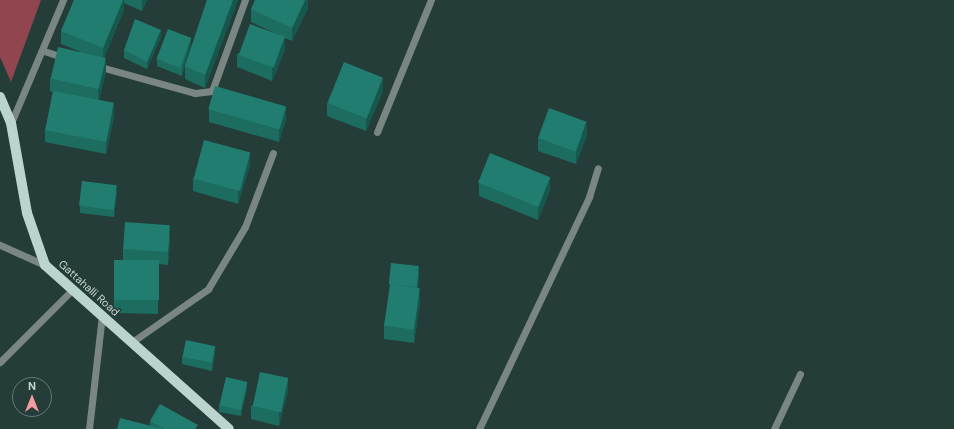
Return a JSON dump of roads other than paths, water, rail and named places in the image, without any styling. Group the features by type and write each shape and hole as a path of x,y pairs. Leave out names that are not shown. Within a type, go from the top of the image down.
{"main road":[{"name":"Gattahalli Road","path":"0,97 11,123 27,213 45,265 229,429"}],"street":[{"path":"11,123 44,51 63,0"},
{"path":"88,63 195,93 212,91 245,0"},
{"path":"377,132 431,0"},
{"path":"44,51 73,59"},
{"path":"132,342 208,289 245,227 273,153"},
{"path":"479,429 589,197 598,168"},
{"path":"0,245 45,265"},
{"path":"0,362 72,290"},
{"path":"89,429 102,315"},
{"path":"774,429 800,374"}]}
